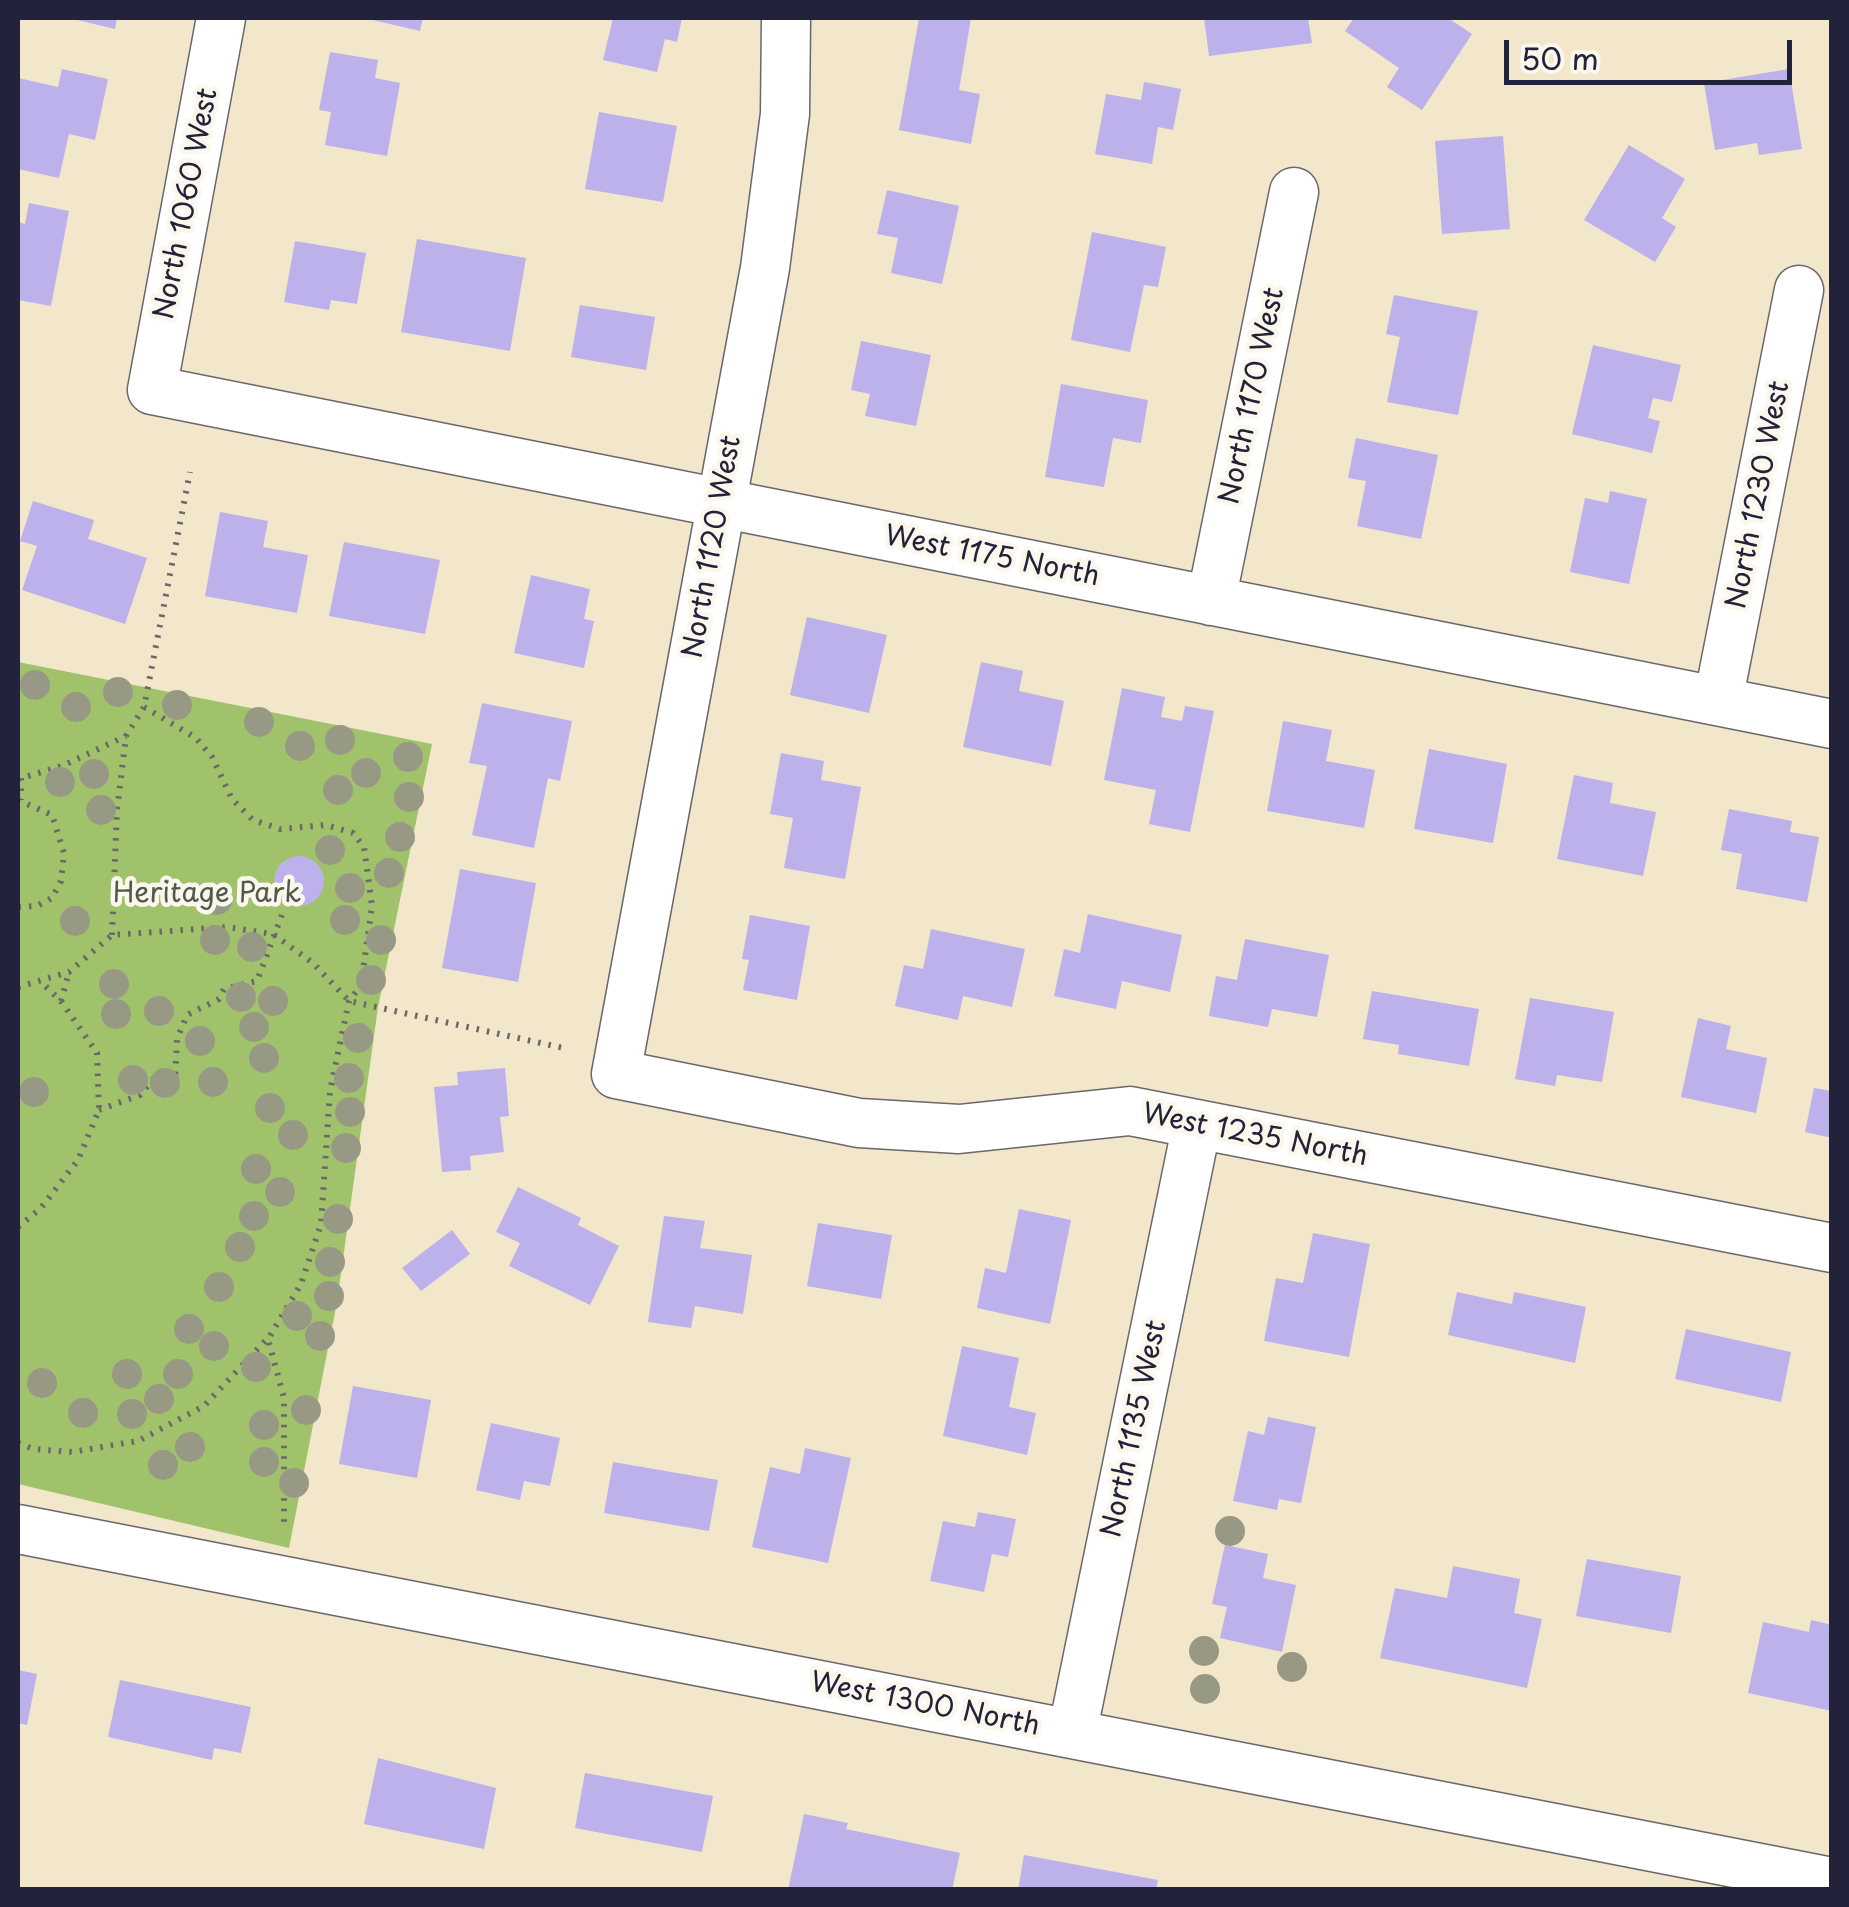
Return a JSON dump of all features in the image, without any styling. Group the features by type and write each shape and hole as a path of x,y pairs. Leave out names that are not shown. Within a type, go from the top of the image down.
{"street":[{"name":"North 1060 West","path":"152,390 222,18"},
{"name":"North 1120 West","path":"616,1074 722,504 775,191 786,114 786,18"},
{"name":"North 1170 West","path":"1211,601 1294,192"},
{"name":"North 1230 West","path":"1718,701 1799,290"},
{"name":"West 1175 North","path":"152,390 1832,724"},
{"name":"West 1235 North","path":"616,1074 859,1122 958,1129 1130,1112 1832,1248"},
{"name":"North 1135 West","path":"1072,1734 1197,1124"},
{"name":"West 1300 North","path":"18,1530 1832,1882"}],"path":[{"path":"112,935 117,810 126,736 144,707 190,472"},
{"path":"18,1442 33,1449 72,1452 138,1441 204,1406 268,1338 301,1284 321,1224 330,1092 349,1001 362,986 372,906 364,846 353,832 326,825 280,829 253,820 232,799 212,757 196,738 144,707"},
{"path":"18,907 38,906 52,898 61,882 64,853 52,814 19,800 19,778 62,766 126,736"},
{"path":"99,1110 140,1095 155,1077 175,1081 176,1039 187,1015 219,999 224,989 257,981 283,912"},
{"path":"18,988 69,972 112,935 227,927 273,934 313,963 349,1001 568,1049"},
{"path":"61,1001 69,972"},
{"path":"18,1227 41,1208 78,1160 99,1110 97,1052 61,1001 41,982"},
{"path":"268,1338 284,1398 284,1527"}],"green space":[{"name":"Heritage Park","path":"18,662 432,744 378,1007 337,1302 289,1548 18,1484"}],"building":[{"path":"69,18 117,18 115,29"},
{"path":"364,18 423,18 420,31"},
{"path":"613,18 682,18 677,42 665,39 657,72 603,60"},
{"path":"919,18 971,18 959,90 980,94 971,144 899,130"},
{"path":"1204,18 1308,18 1312,43 1209,56"},
{"path":"1354,18 1448,18 1472,34 1422,110 1387,87 1399,68 1345,31"},
{"path":"330,52 378,60 375,78 400,83 387,156 325,145 331,112 319,110"},
{"path":"62,69 108,79 95,140 69,134 59,178 18,169 18,78 58,87"},
{"path":"1789,69 1802,149 1759,155 1757,143 1715,150 1704,83"},
{"path":"1144,82 1181,89 1173,130 1158,127 1152,164 1095,154 1106,94 1141,100"},
{"path":"599,112 677,126 663,202 585,189"},
{"path":"1503,136 1510,229 1442,234 1435,141"},
{"path":"1629,145 1685,179 1662,218 1676,227 1655,262 1584,220"},
{"path":"887,190 959,206 942,284 891,273 898,238 877,234"},
{"path":"29,203 69,211 51,306 18,300 18,222 25,224"},
{"path":"1092,232 1166,247 1158,287 1144,285 1130,352 1071,340"},
{"path":"417,239 526,258 510,351 401,332"},
{"path":"295,241 366,253 357,304 331,300 329,310 284,302"},
{"path":"1394,295 1478,311 1458,415 1387,402 1400,337 1386,334"},
{"path":"580,305 655,317 646,370 571,357"},
{"path":"861,341 931,355 916,426 865,416 870,394 851,390"},
{"path":"1593,345 1681,365 1672,402 1653,398 1648,418 1660,421 1652,453 1572,434"},
{"path":"1061,384 1148,400 1141,443 1113,438 1104,487 1045,477"},
{"path":"1356,438 1438,455 1421,539 1357,526 1366,481 1348,478"},
{"path":"1610,491 1647,499 1629,584 1570,572 1585,498 1608,503"},
{"path":"33,501 94,520 88,539 147,558 125,624 22,590 37,546 20,541"},
{"path":"220,512 268,521 263,547 308,555 297,613 205,596"},
{"path":"344,542 440,560 425,634 329,616"},
{"path":"531,575 590,589 584,619 594,621 584,668 514,653"},
{"path":"807,617 887,635 869,713 790,695"},
{"path":"981,662 1023,671 1019,691 1064,701 1051,766 963,747"},
{"path":"1122,688 1165,697 1161,717 1182,721 1185,706 1214,711 1190,832 1149,824 1156,790 1104,780"},
{"path":"482,703 572,721 560,781 548,778 534,848 472,835 487,766 469,763"},
{"path":"1283,721 1332,730 1326,761 1375,770 1364,828 1267,811"},
{"path":"1429,749 1507,764 1493,843 1414,829"},
{"path":"781,753 824,761 821,780 861,787 845,879 784,868 793,818 770,814"},
{"path":"1574,775 1613,783 1610,803 1656,812 1643,876 1557,859"},
{"path":"1729,809 1792,821 1790,832 1819,837 1807,902 1736,889 1742,854 1721,850"},
{"path":"299,856 317,863 324,881 317,899 299,906 281,899 274,881 281,863"},
{"path":"460,869 536,883 518,982 442,968"},
{"path":"1088,914 1182,935 1170,992 1122,981 1116,1009 1054,996 1064,949 1080,953"},
{"path":"750,915 810,926 797,1000 743,990 749,960 742,959"},
{"path":"931,929 1025,949 1012,1007 963,996 958,1020 895,1006 904,965 923,969"},
{"path":"1245,939 1329,955 1317,1017 1272,1009 1268,1027 1209,1016 1216,976 1237,980"},
{"path":"1372,991 1479,1009 1469,1066 1398,1054 1399,1045 1363,1039"},
{"path":"1530,998 1614,1012 1602,1082 1557,1075 1555,1086 1515,1079"},
{"path":"1698,1018 1731,1026 1726,1049 1767,1058 1756,1113 1681,1097"},
{"path":"505,1068 509,1116 500,1117 504,1152 470,1156 471,1170 442,1172 434,1087 458,1085 457,1072"},
{"path":"1814,1088 1832,1091 1832,1138 1805,1132"},
{"path":"518,1187 581,1218 578,1225 619,1246 590,1305 509,1266 520,1243 496,1232"},
{"path":"1019,1209 1071,1220 1050,1324 977,1308 985,1268 1006,1273"},
{"path":"664,1216 705,1221 700,1248 752,1255 743,1314 695,1306 691,1328 648,1322"},
{"path":"818,1223 892,1235 881,1299 807,1286"},
{"path":"452,1230 470,1254 421,1291 402,1268"},
{"path":"1313,1233 1370,1244 1349,1357 1264,1341 1276,1278 1303,1283"},
{"path":"1457,1292 1512,1304 1514,1292 1586,1307 1575,1363 1448,1335"},
{"path":"1686,1329 1791,1352 1781,1402 1675,1379"},
{"path":"962,1346 1019,1358 1009,1407 1036,1413 1027,1455 943,1436"},
{"path":"353,1386 431,1400 417,1478 339,1464"},
{"path":"1268,1417 1316,1427 1301,1503 1279,1499 1277,1510 1233,1501 1248,1431 1264,1435"},
{"path":"491,1423 560,1438 550,1486 524,1481 520,1500 476,1490"},
{"path":"805,1448 851,1458 828,1563 752,1547 770,1467 800,1474"},
{"path":"613,1462 718,1480 709,1531 604,1513"},
{"path":"978,1512 1016,1519 1008,1557 992,1554 984,1592 930,1581 943,1521 975,1527"},
{"path":"1225,1545 1268,1554 1263,1578 1296,1585 1282,1652 1220,1638 1227,1607 1212,1604"},
{"path":"1587,1559 1681,1576 1671,1633 1576,1616"},
{"path":"1453,1566 1520,1579 1514,1613 1542,1619 1527,1688 1380,1658 1395,1588 1447,1598"},
{"path":"1811,1620 1832,1625 1832,1711 1748,1693 1763,1622 1809,1632"},
{"path":"18,1670 37,1674 27,1725 18,1723"},
{"path":"120,1680 251,1707 241,1753 214,1748 212,1760 108,1737"},
{"path":"378,1758 496,1788 484,1849 364,1824"},
{"path":"585,1773 713,1796 702,1852 575,1828"},
{"path":"804,1814 848,1823 846,1829 960,1853 952,1890 788,1890"},
{"path":"1024,1855 1158,1880 1156,1890 1018,1890"}]}
